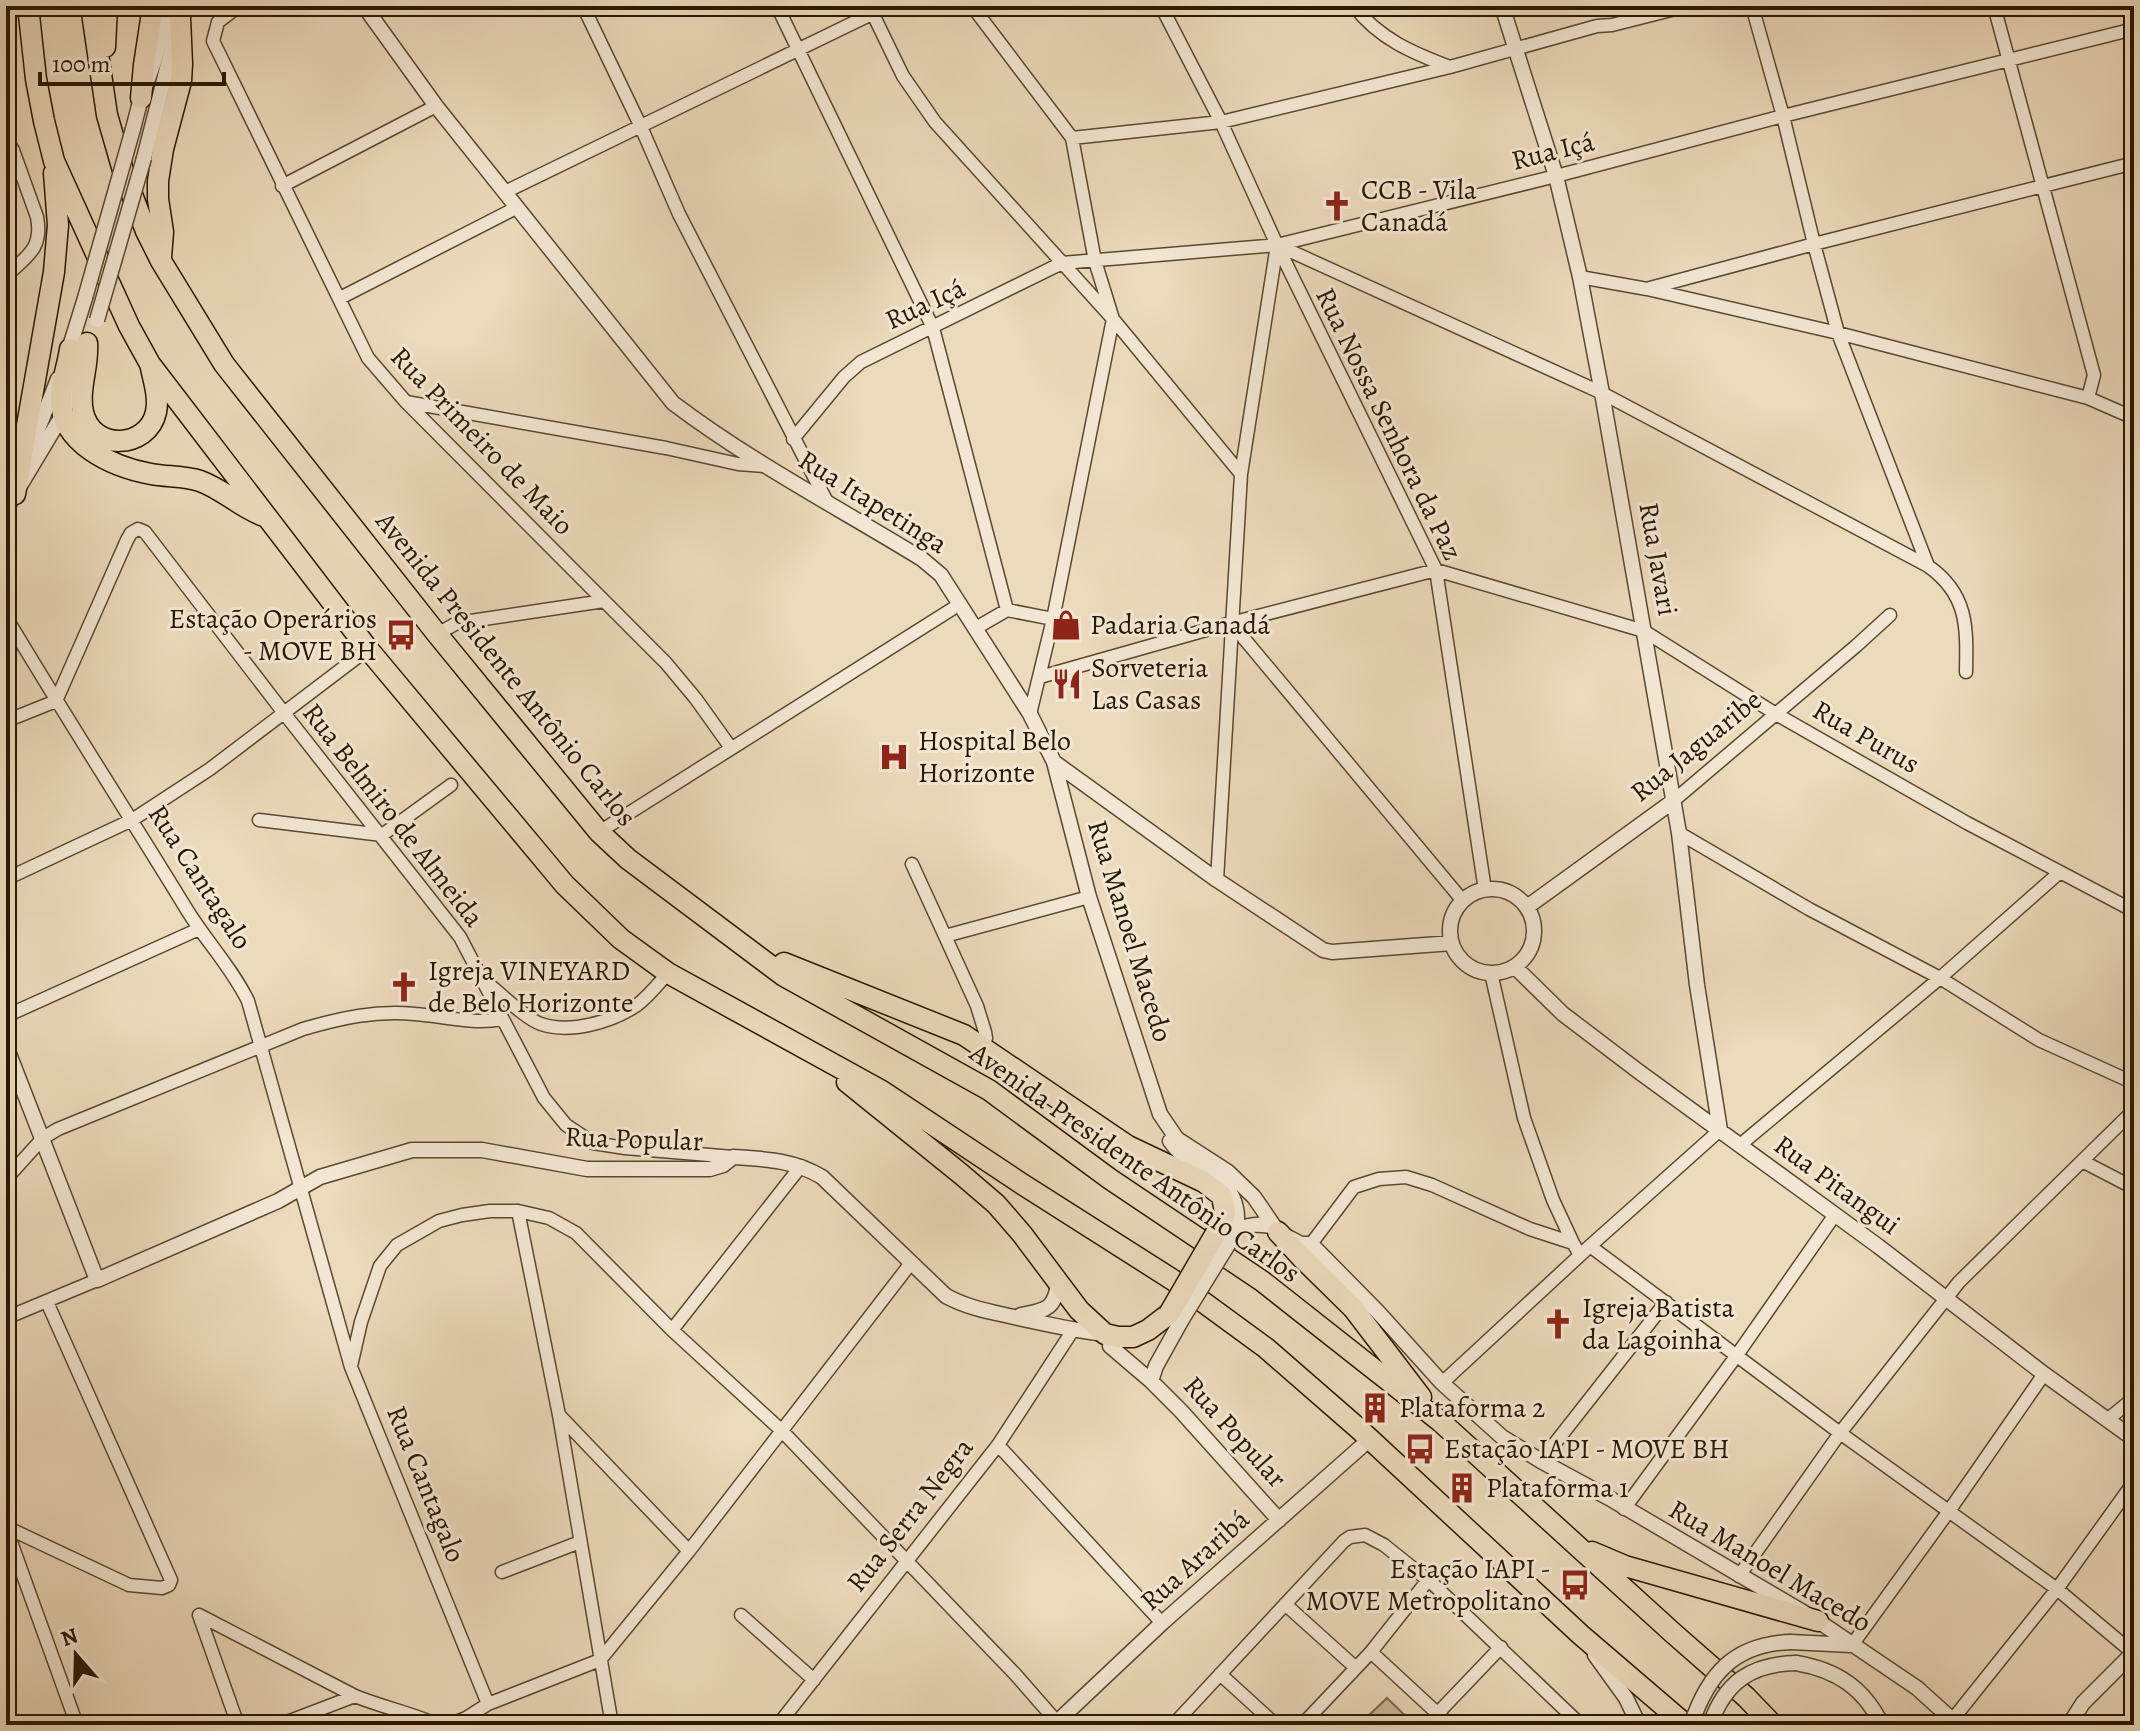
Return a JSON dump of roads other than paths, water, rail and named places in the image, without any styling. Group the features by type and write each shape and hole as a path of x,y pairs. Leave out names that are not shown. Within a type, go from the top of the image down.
{"highway":[{"path":"28,6 36,79 54,161 129,326 150,364 368,649 565,885 621,939 668,973 882,1091 1173,1280 1266,1348 1370,1439 1581,1635 1688,1725"},
{"name":"Avenida Presidente Antônio Carlos","path":"91,6 107,115 124,174 161,261 224,364 437,634 599,832 628,859 784,976 989,1090 1110,1179 1262,1281 1441,1422 1746,1697 1773,1725"},
{"path":"102,83 107,6"},
{"path":"141,98 153,6"},
{"path":"161,261 163,232 158,181 181,81 177,10"},
{"path":"10,502 54,272 58,225 54,161"},
{"path":"78,346 88,362 82,397 84,415 93,430 107,440 137,436 153,421 157,398 150,364"},
{"path":"78,346 61,396 63,414 77,438 93,452 124,468 198,481 222,492 249,511 268,517"},
{"path":"742,943 799,970 964,1035 1128,1146 1204,1182 1222,1196 1231,1229 1175,1317 1133,1337 1095,1336 1086,1319 996,1204 809,1052"},
{"path":"1276,1229 1353,1308 1441,1422"},
{"path":"1574,1544 1625,1566 1818,1621"}],"street":[{"name":"Rua Primeiro de Maio","path":"239,6 218,22 213,41 368,358 406,402 666,663 731,748"},
{"name":"Rua Itapetinga","path":"364,6 436,106 673,403 765,466 922,559 941,575 1030,714 1054,762 1217,880 1323,950 1452,943"},
{"path":"583,6 679,214 826,500"},
{"path":"777,6 933,328 1007,610"},
{"path":"505,192 799,51 870,10 888,6"},
{"path":"972,6 1072,138 1095,261 1113,319 1053,619 1030,714"},
{"name":"Rua Nossa Senhora da Paz","path":"1161,6 1221,122 1277,245 1436,570 1485,890"},
{"path":"1354,6 1362,17 1397,44 1450,67"},
{"name":"Rua Javari","path":"1502,6 1556,176 1580,277 1679,833 1697,985 1720,1130"},
{"path":"1597,26 1611,18 1663,6"},
{"path":"1072,138 1221,122 1687,6"},
{"path":"1752,6 1838,333 1928,566"},
{"path":"1994,6 2094,375 2088,398"},
{"path":"78,346 85,298 141,98 177,10"},
{"path":"10,502 38,426 78,346 97,320 144,158 177,10"},
{"path":"870,10 903,76 935,122 1113,319 1241,474"},
{"name":"Rua Içá","path":"793,439 844,377 861,362 1062,263 1277,245 2134,29"},
{"path":"282,186 436,106"},
{"path":"6,276 30,253 39,238 37,217 8,148"},
{"path":"1647,289 2134,163"},
{"path":"340,298 516,208"},
{"path":"1217,880 1241,474 1277,245 1602,393 1928,566 1947,584 1962,608 1966,623 1966,672"},
{"path":"1580,277 1647,289 1838,333 2088,398 2134,418"},
{"path":"406,402 666,448 738,464 765,466"},
{"path":"10,502 63,414"},
{"path":"36,460 55,443 77,438"},
{"name":"Rua Belmiro de Almeida","path":"56,701 127,540 138,529 145,532 460,937 544,1098 566,1125 593,1143 733,1157"},
{"path":"1040,677 1436,570"},
{"name":"Rua Purus","path":"1436,570 1644,631 1776,714 2059,873 2134,911"},
{"path":"437,634 457,623 604,601"},
{"path":"599,832 960,604"},
{"path":"976,628 1007,610 1053,619"},
{"name":"Rua Jaguaribe","path":"1527,907 1672,802 1890,615"},
{"name":"Rua Cantagalo","path":"6,617 199,929 239,983 248,1001 351,1367 488,1704"},
{"path":"1231,623 1463,901"},
{"path":"6,879 132,820 210,769 368,649"},
{"path":"6,721 56,701"},
{"name":"Rua Manoel Macedo","path":"1054,762 1089,897 1160,1114 1177,1139 1228,1172 1254,1197 1276,1229 1301,1244 1311,1244 1442,1383 1502,1437 1818,1621 1917,1688 1952,1723"},
{"path":"259,820 382,835 451,785"},
{"path":"1679,833 1809,909 1940,978 2039,1040 2134,1083"},
{"path":"912,864 977,1006 985,1032 983,1047"},
{"path":"1740,1145 1940,978 2059,873"},
{"path":"1485,890 1501,890 1516,896 1527,907 1534,922 1534,939 1527,955 1515,967 1503,972 1478,971 1467,965 1452,943 1450,928 1454,913 1473,893 1485,890"},
{"path":"945,936 1089,897"},
{"path":"6,1016 199,929"},
{"name":"Rua Pitangui","path":"1515,967 1563,1014 2134,1439"},
{"path":"484,980 538,1023 556,1028 578,1027 618,1015 653,991 668,973"},
{"path":"1491,973 1524,1118 1553,1200 1573,1243"},
{"path":"6,1179 43,1138 58,1129 303,1029 345,1017 377,1013 414,1013 473,1021 502,1019"},
{"path":"6,1046 97,1280"},
{"name":"Rua Manoel Macedo","path":"1146,1069 1157,1121 1173,1145 1195,1167 1224,1185 1231,1195 1236,1207 1231,1229"},
{"path":"1739,1576 1840,1433 1946,1298 1974,1266 2134,1110"},
{"path":"1442,1383 1720,1130"},
{"name":"Rua Popular","path":"299,1188 320,1177 412,1150 482,1150 587,1169 710,1169 723,1165 733,1157 776,1160 801,1166 822,1177 946,1296 963,1305 1095,1336 1151,1381 1279,1520"},
{"path":"2082,1161 2134,1188"},
{"path":"672,1330 801,1166"},
{"path":"1311,1244 1354,1187 1379,1179 1406,1177 1432,1185 1530,1229 1573,1243 1666,1302 1840,1433 2057,1589 2134,1652 2083,1703 2069,1725"},
{"path":"6,1318 278,1201 299,1188"},
{"path":"518,1211 559,1415 612,1725"},
{"path":"351,1367 361,1322 380,1266 397,1245 439,1221 462,1215 518,1211 549,1218 576,1233 672,1330 781,1430 1015,1674 1057,1724"},
{"path":"1624,1509 1834,1216"},
{"path":"1231,1229 1265,1225 1276,1229"},
{"path":"448,1725 488,1704 600,1660 689,1551 911,1263"},
{"path":"1014,1317 1049,1307 1056,1299 1058,1283"},
{"path":"6,1527 129,1585 162,1588 169,1585 171,1580 47,1302"},
{"path":"1541,1461 1666,1302"},
{"path":"1151,1381 1175,1317"},
{"name":"Rua Serra Negra","path":"782,1724 998,1445 1095,1336"},
{"path":"1688,1725 1705,1690 1739,1655 1762,1646 1791,1642 1852,1645 2044,1374"},
{"path":"2107,1420 2134,1398"},
{"path":"559,1415 689,1551"},
{"name":"Rua Araribá","path":"1057,1724 1162,1623 1370,1439"},
{"path":"998,1445 1162,1623"},
{"path":"1952,1723 2057,1589 2134,1482"},
{"path":"6,1527 77,1725"},
{"path":"1173,1725 1344,1541 1358,1535 1373,1538 1384,1545 1428,1580 1501,1647 1573,1722"},
{"path":"502,1572 580,1542"},
{"path":"1302,1725 1371,1652 1428,1580"},
{"path":"1285,1604 1356,1668"},
{"path":"238,1725 199,1615 355,1696 438,1725"},
{"path":"741,1615 814,1680"},
{"path":"1581,1635 1649,1725"},
{"path":"1438,1713 1501,1647"},
{"path":"1371,1652 1450,1725"},
{"path":"1710,1725 1720,1701 1736,1681 1762,1667 1780,1663 1816,1666 1851,1684 1866,1698 1882,1725"},
{"path":"1220,1674 1276,1725"},
{"path":"279,1725 355,1696"},
{"path":"1626,1698 1639,1725"}],"place":[{"name":"CCB - Vila Canadá","path":"1337,206"},
{"name":"Padaria Canadá","path":"1066,625"},
{"name":"Estação Operários - MOVE BH","path":"401,635"},
{"name":"Sorveteria Las Casas","path":"1067,684"},
{"name":"Hospital Belo Horizonte","path":"894,757"},
{"name":"Igreja VINEYARD de Belo Horizonte","path":"404,987"},
{"name":"Igreja Batista da Lagoinha","path":"1558,1324"},
{"name":"Plataforma 2","path":"1375,1408"},
{"name":"Estação IAPI - MOVE BH","path":"1420,1449"},
{"name":"Plataforma 1","path":"1462,1488"},
{"name":"Estação IAPI - MOVE Metropolitano","path":"1575,1585"}]}
